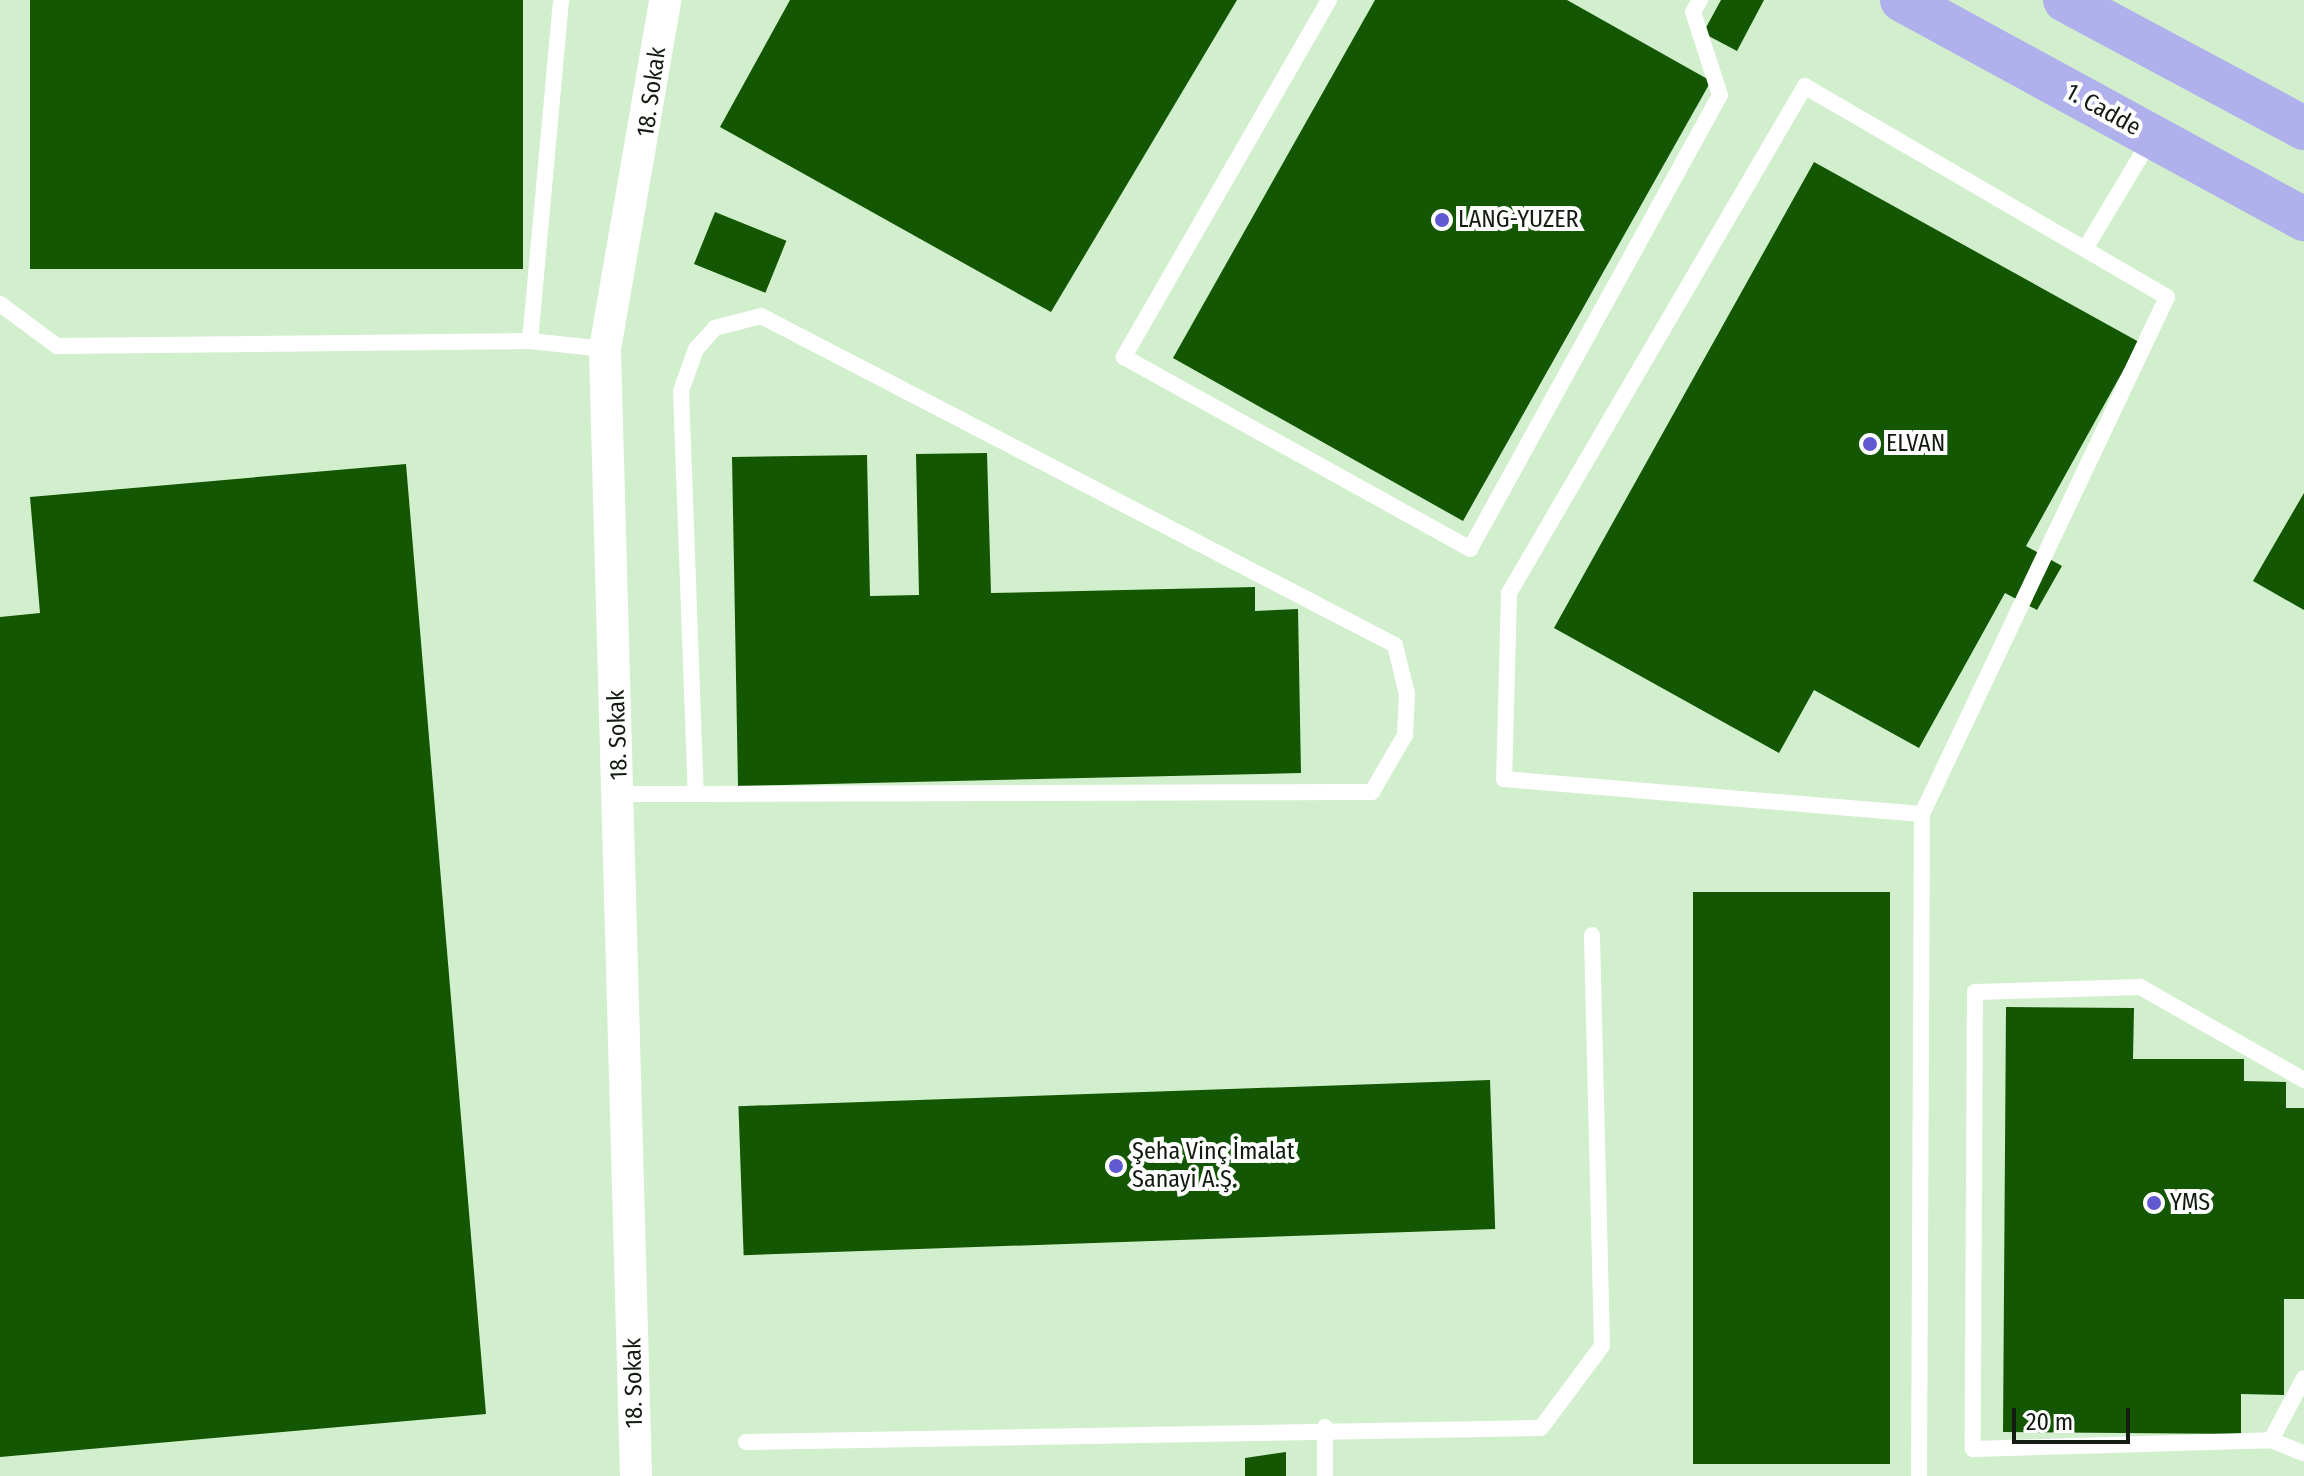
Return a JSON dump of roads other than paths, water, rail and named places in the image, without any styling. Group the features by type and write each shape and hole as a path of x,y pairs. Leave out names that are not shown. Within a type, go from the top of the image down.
{"main road":[{"name":"1. Cadde","path":"1902,0 2304,219"},
{"path":"2065,0 2304,128"}],"street":[{"name":"18. Sokak","path":"636,1476 620,794 605,349 665,0"}],"lane":[{"path":"530,341 561,0"},
{"path":"1329,0 1124,357 1470,549 1720,95 1693,12 1700,0"},
{"path":"1919,1476 1922,814 2167,297 1805,86 1509,593 1504,779 1922,814"},
{"path":"2085,249 2153,137"},
{"path":"0,304 57,346 530,341 605,349"},
{"path":"620,794 696,794 1372,792 1405,735 1407,694 1395,645 761,316 715,328 696,349 681,391 696,794"},
{"path":"746,1442 1325,1427 1541,1428 1602,1346 1592,935"},
{"path":"2304,1080 2140,987 1975,992 1973,1449 2271,1440 2304,1453"},
{"path":"2271,1440 2304,1378"},
{"path":"1325,1427 1325,1476"}],"place":[{"name":"LANG-YUZER","path":"1442,220"},
{"name":"ELVAN","path":"1870,444"},
{"name":"Şeha Vinç İmalat Sanayi A.Ş.","path":"1116,1166"},
{"name":"YMS","path":"2154,1203"}]}
